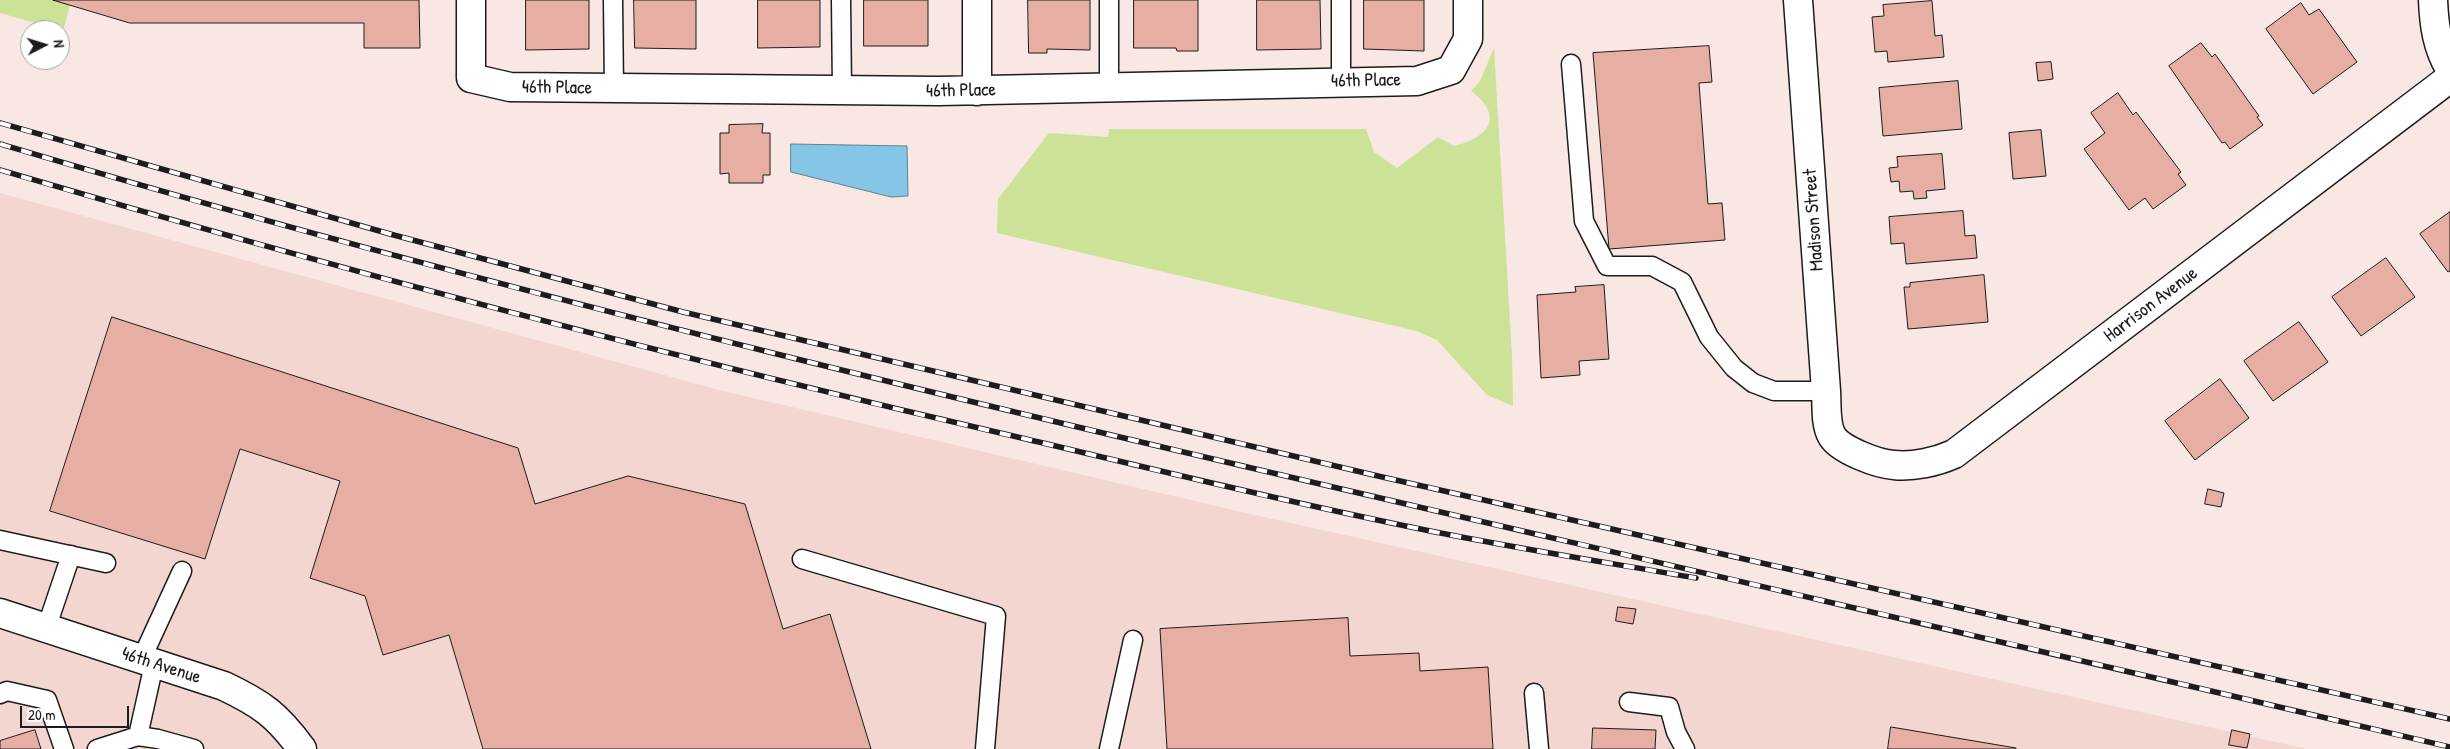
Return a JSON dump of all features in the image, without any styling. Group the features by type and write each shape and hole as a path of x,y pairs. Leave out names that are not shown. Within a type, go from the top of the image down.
{"street":[{"name":"46th Place","path":"471,0 471,78 510,87 842,91 976,90 1416,80 1452,70 1468,40 1468,0"},
{"path":"976,90 977,0"},
{"name":"Madison Street","path":"1798,0 1828,419 1833,438"},
{"path":"2433,0 2436,34 2450,69"},
{"name":"Harrison Avenue","path":"1833,438 1862,456 1894,465 1938,461 1954,454 2450,78"},
{"name":"46th Avenue","path":"0,614 224,686 255,701 283,722 302,749"}],"lane":[{"path":"613,0 614,89"},
{"path":"841,0 842,91"},
{"path":"1109,0 1109,86"},
{"path":"1340,0 1341,82"},
{"path":"1570,64 1584,221 1607,266 1652,266 1682,282 1709,337 1734,368 1753,383 1774,391 1826,391"},
{"path":"0,540 106,563"},
{"path":"46,628 71,555"},
{"path":"802,559 996,616 985,749"},
{"path":"138,736 148,662 182,571"},
{"path":"1110,749 1133,640"},
{"path":"0,694 7,691 47,700 64,749"},
{"path":"1534,693 1539,749"},
{"path":"1629,702 1669,706 1676,732 1685,749"},
{"path":"98,749 138,736 158,739 194,749"}],"shaded area":[{"path":"0,193 719,390 1259,516 2307,749 0,749"}],"green space":[{"path":"0,0 53,0 70,5 66,20 24,20 0,13"},
{"path":"1494,48 1512,356 1513,406 1487,395 1437,340 1417,331 997,233 998,199 1049,133 1108,137 1109,129 1366,129 1374,152 1397,168 1438,137 1454,146 1476,138 1484,132 1490,117 1488,109 1471,91 1480,81"}],"water":[{"path":"791,144 907,146 908,196 891,197 791,172"}],"building":[{"path":"53,0 419,0 420,48 364,48 364,23 130,23"},
{"path":"526,0 589,0 589,49 526,50"},
{"path":"634,0 696,0 696,49 635,48"},
{"path":"758,0 820,0 820,47 758,48"},
{"path":"864,0 928,0 928,46 864,46"},
{"path":"1028,0 1090,0 1090,50 1047,49 1047,53 1029,53"},
{"path":"1134,0 1198,0 1198,51 1177,51 1176,48 1134,48"},
{"path":"1257,0 1320,0 1321,49 1257,50"},
{"path":"1364,0 1424,0 1424,51 1364,49"},
{"path":"1932,1 1935,36 1942,35 1944,57 1888,62 1887,51 1875,52 1872,17 1884,16 1883,5"},
{"path":"2301,3 2309,15 2319,9 2357,62 2313,94 2266,29"},
{"path":"2201,43 2212,57 2215,54 2259,116 2257,117 2263,125 2230,149 2225,142 2222,143 2169,66"},
{"path":"1709,46 1712,82 1699,83 1708,204 1722,203 1725,240 1609,249 1593,53"},
{"path":"2051,62 2053,79 2038,81 2036,63"},
{"path":"1958,81 1962,129 1883,136 1879,88"},
{"path":"2118,93 2133,115 2136,112 2181,172 2178,174 2186,185 2153,209 2145,198 2129,210 2084,149 2105,133 2091,113"},
{"path":"763,124 762,133 770,133 770,175 763,175 763,183 729,183 729,173 720,174 720,133 729,133 729,125"},
{"path":"2041,130 2046,176 2013,179 2009,133"},
{"path":"1942,154 1945,189 1926,191 1927,198 1914,199 1913,191 1900,192 1899,181 1891,182 1889,168 1898,167 1897,157"},
{"path":"1963,211 1965,236 1975,235 1977,258 1906,264 1904,243 1891,244 1889,217"},
{"path":"2450,212 2450,271 2448,272 2420,234"},
{"path":"2386,258 2415,297 2361,336 2332,297"},
{"path":"1984,275 1988,322 1908,329 1904,287 1910,287 1910,283"},
{"path":"1604,285 1609,359 1579,361 1580,375 1541,378 1537,295 1576,292 1575,287"},
{"path":"112,317 518,448 535,504 628,476 745,504 783,629 830,614 871,749 483,749 449,635 383,655 365,596 310,578 340,481 240,449 205,559 50,511"},
{"path":"2299,322 2328,362 2273,401 2244,361"},
{"path":"2220,379 2249,418 2195,460 2165,421"},
{"path":"2208,489 2224,493 2221,507 2205,504"},
{"path":"1618,607 1636,609 1633,624 1616,621"},
{"path":"1348,618 1350,656 1419,653 1420,671 1488,667 1493,749 1167,749 1160,629"},
{"path":"1891,727 2016,748 2016,749 1888,749"},
{"path":"1593,728 1656,730 1655,749 1592,749"},
{"path":"35,730 41,749 0,749 0,741"},
{"path":"2232,730 2250,734 2247,748 2229,745"}],"railway":[{"path":"0,123 390,234 683,312 1378,476 2450,719"},
{"path":"0,144 225,209 679,330 1135,441 2450,747"},
{"path":"0,170 383,278 768,378 1325,509 1450,535 1696,578"}]}
